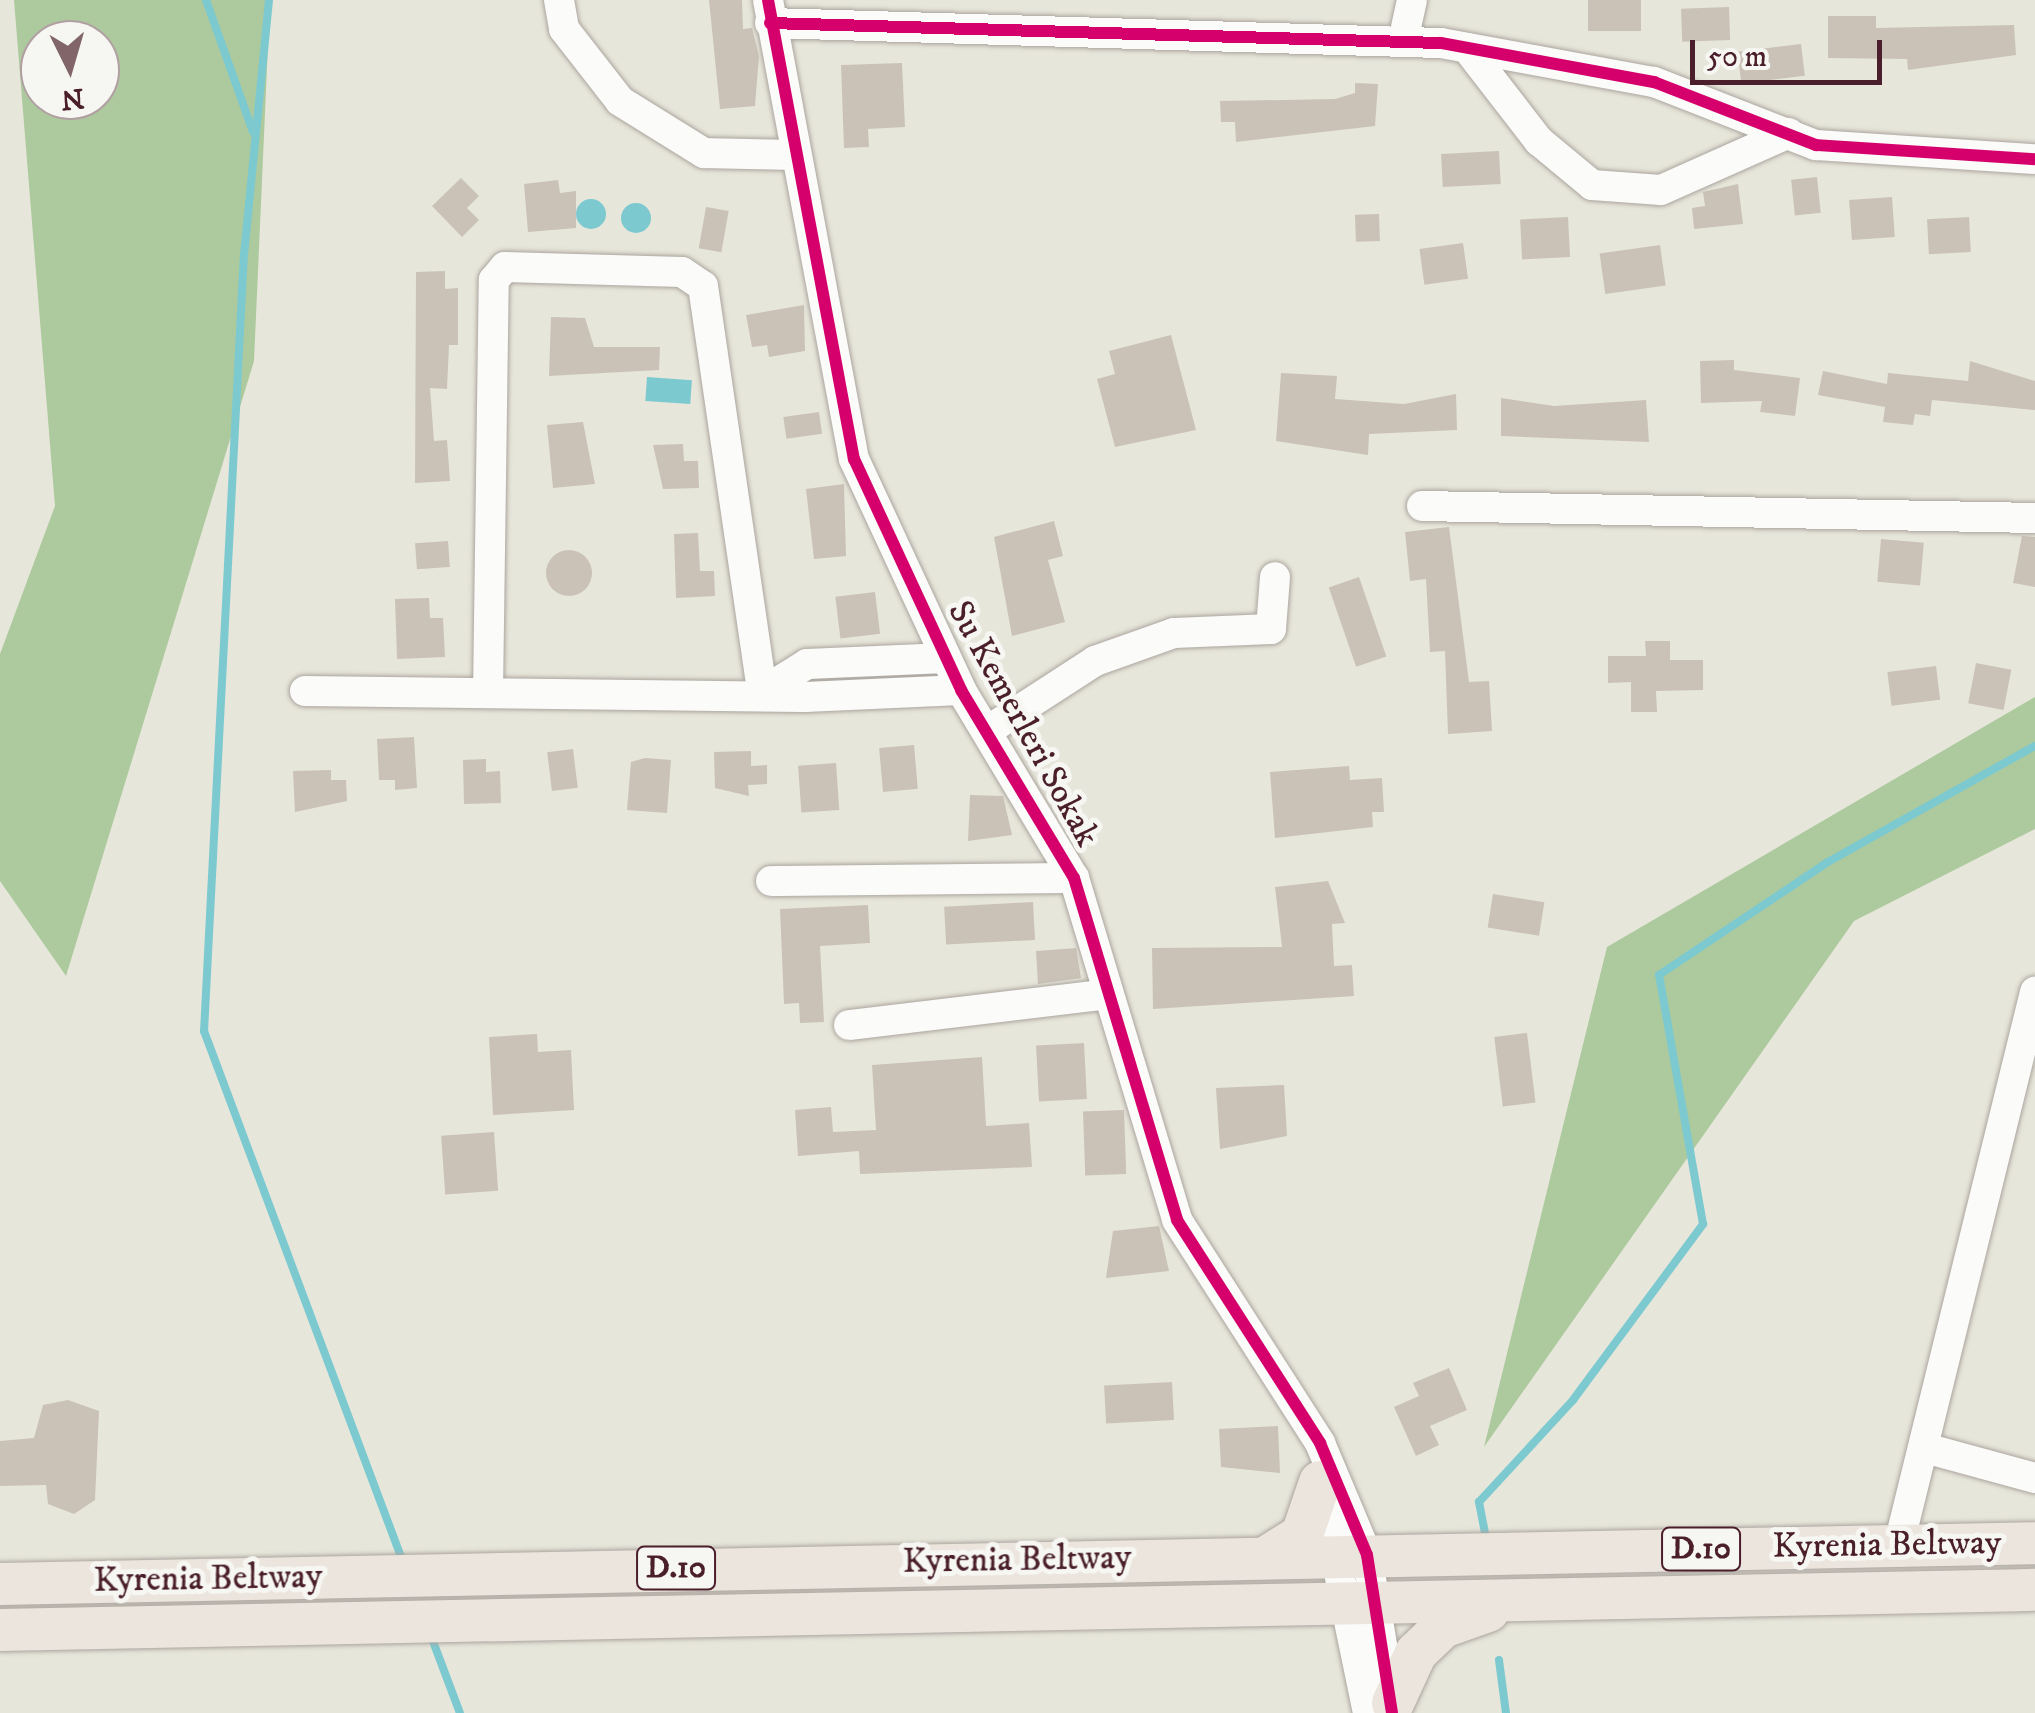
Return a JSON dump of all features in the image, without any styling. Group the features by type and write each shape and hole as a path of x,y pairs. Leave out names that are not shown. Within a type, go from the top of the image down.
{"highway":[{"path":"1270,1555 1302,1535 1320,1463"},
{"name":"Kyrenia Beltway","path":"0,1584 1270,1555 2035,1543"},
{"name":"Kyrenia Beltway","path":"0,1630 2035,1590"},
{"path":"1384,1710 1416,1653 1442,1626 1512,1602"}],"street":[{"path":"560,0 564,29 620,102 704,152 792,155"},
{"path":"1403,41 1412,0"},
{"path":"769,12 1403,41 1467,48 1654,82 1816,145 2035,160"},
{"name":"Su Kemerleri Sokak","path":"769,12 792,155 854,458 961,690 1074,878 1177,1220 1320,1463"},
{"path":"1467,48 1539,141 1592,186 1661,190 1788,134"},
{"path":"488,693 494,280 506,267 682,272 703,286 762,692"},
{"path":"1422,506 2035,518"},
{"path":"987,731 1111,656 1174,633 1271,628 1274,577"},
{"path":"762,692 807,664 946,658"},
{"path":"304,691 961,690"},
{"path":"771,882 1074,878"},
{"path":"1899,1544 2035,992"},
{"path":"848,1025 1108,994"},
{"path":"1925,1448 2035,1478"},
{"path":"1320,1463 1350,1555 1384,1710"}],"green space":[{"path":"14,0 270,0 254,361 66,976 0,881 0,654 55,506 24,120 120,120 120,20 20,20 20,74"},
{"path":"2035,697 2035,829 1854,921 1484,1447 1607,947"}],"water":[{"path":"591,199 605,208 606,214 597,228 591,229 577,220 576,214 585,200"},
{"path":"636,203 647,207 651,218 647,229 636,233 625,229 621,218 625,207"},
{"path":"647,377 692,380 690,404 645,401"}],"building":[{"path":"709,0 742,0 743,29 752,28 759,56 755,106 720,109"},
{"path":"1588,0 1641,0 1641,31 1588,31"},
{"path":"1729,7 1730,40 1682,42 1681,9"},
{"path":"1828,16 1876,16 1876,28 2014,25 2016,55 1908,70 1907,59 1828,58"},
{"path":"1801,44 1805,76 1741,84 1737,52"},
{"path":"902,63 905,127 868,129 869,147 844,148 841,65"},
{"path":"1355,83 1378,84 1375,126 1236,142 1235,122 1221,122 1220,101 1335,99 1355,93"},
{"path":"1499,151 1501,184 1443,187 1441,154"},
{"path":"1817,177 1821,213 1795,216 1791,180"},
{"path":"461,178 479,196 467,208 479,220 462,237 432,206"},
{"path":"558,180 560,193 576,191 576,228 528,232 524,184"},
{"path":"1738,184 1743,224 1694,229 1692,208 1705,206 1703,192"},
{"path":"1892,197 1895,237 1852,240 1849,200"},
{"path":"706,207 729,211 721,252 699,248"},
{"path":"1379,214 1380,241 1356,242 1355,215"},
{"path":"1568,217 1570,257 1522,259 1520,220"},
{"path":"1969,217 1971,252 1929,254 1927,219"},
{"path":"1463,243 1468,279 1424,285 1419,249"},
{"path":"1660,245 1666,286 1605,294 1600,253"},
{"path":"445,271 445,289 458,288 458,345 449,345 447,389 430,388 434,441 447,440 450,481 415,483 416,272"},
{"path":"804,305 805,351 769,357 767,345 752,347 746,315"},
{"path":"551,317 585,318 594,347 660,347 659,370 549,376"},
{"path":"1171,335 1196,430 1115,447 1097,379 1115,374 1109,351"},
{"path":"1734,360 1734,370 1800,378 1795,416 1760,412 1762,401 1701,403 1700,361"},
{"path":"1970,361 2035,381 2035,410 1932,400 1930,416 1915,414 1913,425 1883,422 1885,407 1818,395 1823,371 1887,384 1888,373 1968,381"},
{"path":"1281,373 1337,376 1335,399 1404,404 1456,394 1457,430 1369,434 1368,455 1276,441"},
{"path":"1501,398 1554,406 1646,400 1649,442 1501,436"},
{"path":"819,412 822,434 786,439 783,417"},
{"path":"583,422 595,484 553,488 547,425"},
{"path":"683,444 684,461 698,461 699,488 663,489 653,445"},
{"path":"844,484 846,556 814,559 806,489"},
{"path":"1054,521 1063,556 1048,560 1065,622 1012,636 994,537"},
{"path":"1449,527 1469,682 1489,681 1492,731 1448,734 1445,651 1430,652 1426,579 1410,581 1405,532"},
{"path":"698,533 700,571 714,571 715,596 676,598 674,534"},
{"path":"2022,536 2035,537 2035,587 2013,583"},
{"path":"1881,539 1924,543 1920,586 1877,582"},
{"path":"448,541 450,567 417,569 415,543"},
{"path":"569,550 586,556 592,573 586,590 569,596 552,590 546,573 552,556"},
{"path":"1359,577 1386,656 1356,667 1329,587"},
{"path":"875,592 880,634 840,639 835,597"},
{"path":"429,598 430,618 443,618 445,657 397,659 395,599"},
{"path":"1645,641 1670,641 1670,660 1703,660 1703,690 1656,691 1657,712 1631,712 1631,682 1608,683 1608,656 1646,656"},
{"path":"1976,663 2011,670 2004,710 1968,703"},
{"path":"1936,666 1940,700 1892,706 1887,672"},
{"path":"414,737 417,788 395,790 395,780 379,780 377,739"},
{"path":"914,745 918,789 883,792 879,748"},
{"path":"573,749 578,788 552,791 547,752"},
{"path":"751,751 751,766 767,765 767,784 748,785 749,796 715,788 714,752"},
{"path":"645,758 671,760 667,813 627,810 631,762"},
{"path":"486,759 486,772 500,771 501,803 464,804 463,760"},
{"path":"836,763 839,810 801,813 798,766"},
{"path":"1349,766 1350,780 1382,778 1384,812 1372,812 1373,827 1275,838 1270,772"},
{"path":"331,770 331,780 346,780 347,801 295,812 293,771"},
{"path":"970,795 1003,796 1012,835 968,841"},
{"path":"1328,881 1345,923 1332,924 1334,966 1352,965 1354,996 1153,1009 1152,948 1282,947 1275,887"},
{"path":"1493,894 1544,902 1539,936 1488,928"},
{"path":"1033,902 1035,940 946,945 944,907"},
{"path":"868,905 870,943 820,946 824,1022 800,1023 799,1003 784,1004 780,909"},
{"path":"1076,948 1081,978 1038,984 1036,951"},
{"path":"1527,1033 1536,1102 1503,1106 1494,1037"},
{"path":"537,1034 538,1052 571,1050 574,1110 493,1115 489,1037"},
{"path":"1084,1043 1087,1099 1039,1101 1036,1046"},
{"path":"982,1057 986,1126 1029,1123 1032,1167 860,1174 859,1151 798,1156 795,1110 831,1107 833,1132 876,1130 872,1065"},
{"path":"1284,1085 1287,1136 1220,1149 1216,1088"},
{"path":"1124,1110 1126,1174 1085,1175 1083,1111"},
{"path":"494,1132 498,1191 445,1195 441,1136"},
{"path":"1159,1226 1169,1271 1106,1278 1113,1231"},
{"path":"1449,1368 1467,1410 1430,1426 1439,1445 1416,1456 1394,1407 1419,1396 1413,1383"},
{"path":"1172,1382 1174,1420 1106,1424 1104,1386"},
{"path":"68,1400 99,1411 95,1500 74,1514 48,1504 46,1485 0,1486 0,1441 34,1438 43,1405"},
{"path":"1278,1426 1280,1473 1221,1467 1219,1429"}],"waterway":[{"path":"206,0 253,132"},
{"path":"269,0 244,253 204,1031 403,1562"},
{"path":"1485,1533 1479,1502 1573,1400 1703,1224 1659,975 1828,862 2035,746"},
{"path":"431,1636 460,1713"},
{"path":"1499,1660 1506,1713"}],"cycle path":[{"path":"768,0 854,459 961,690 1074,878 1177,1220 1320,1443 1367,1555 1392,1713"},
{"path":"770,23 1441,43 1654,82 1816,145 2035,159"}]}
